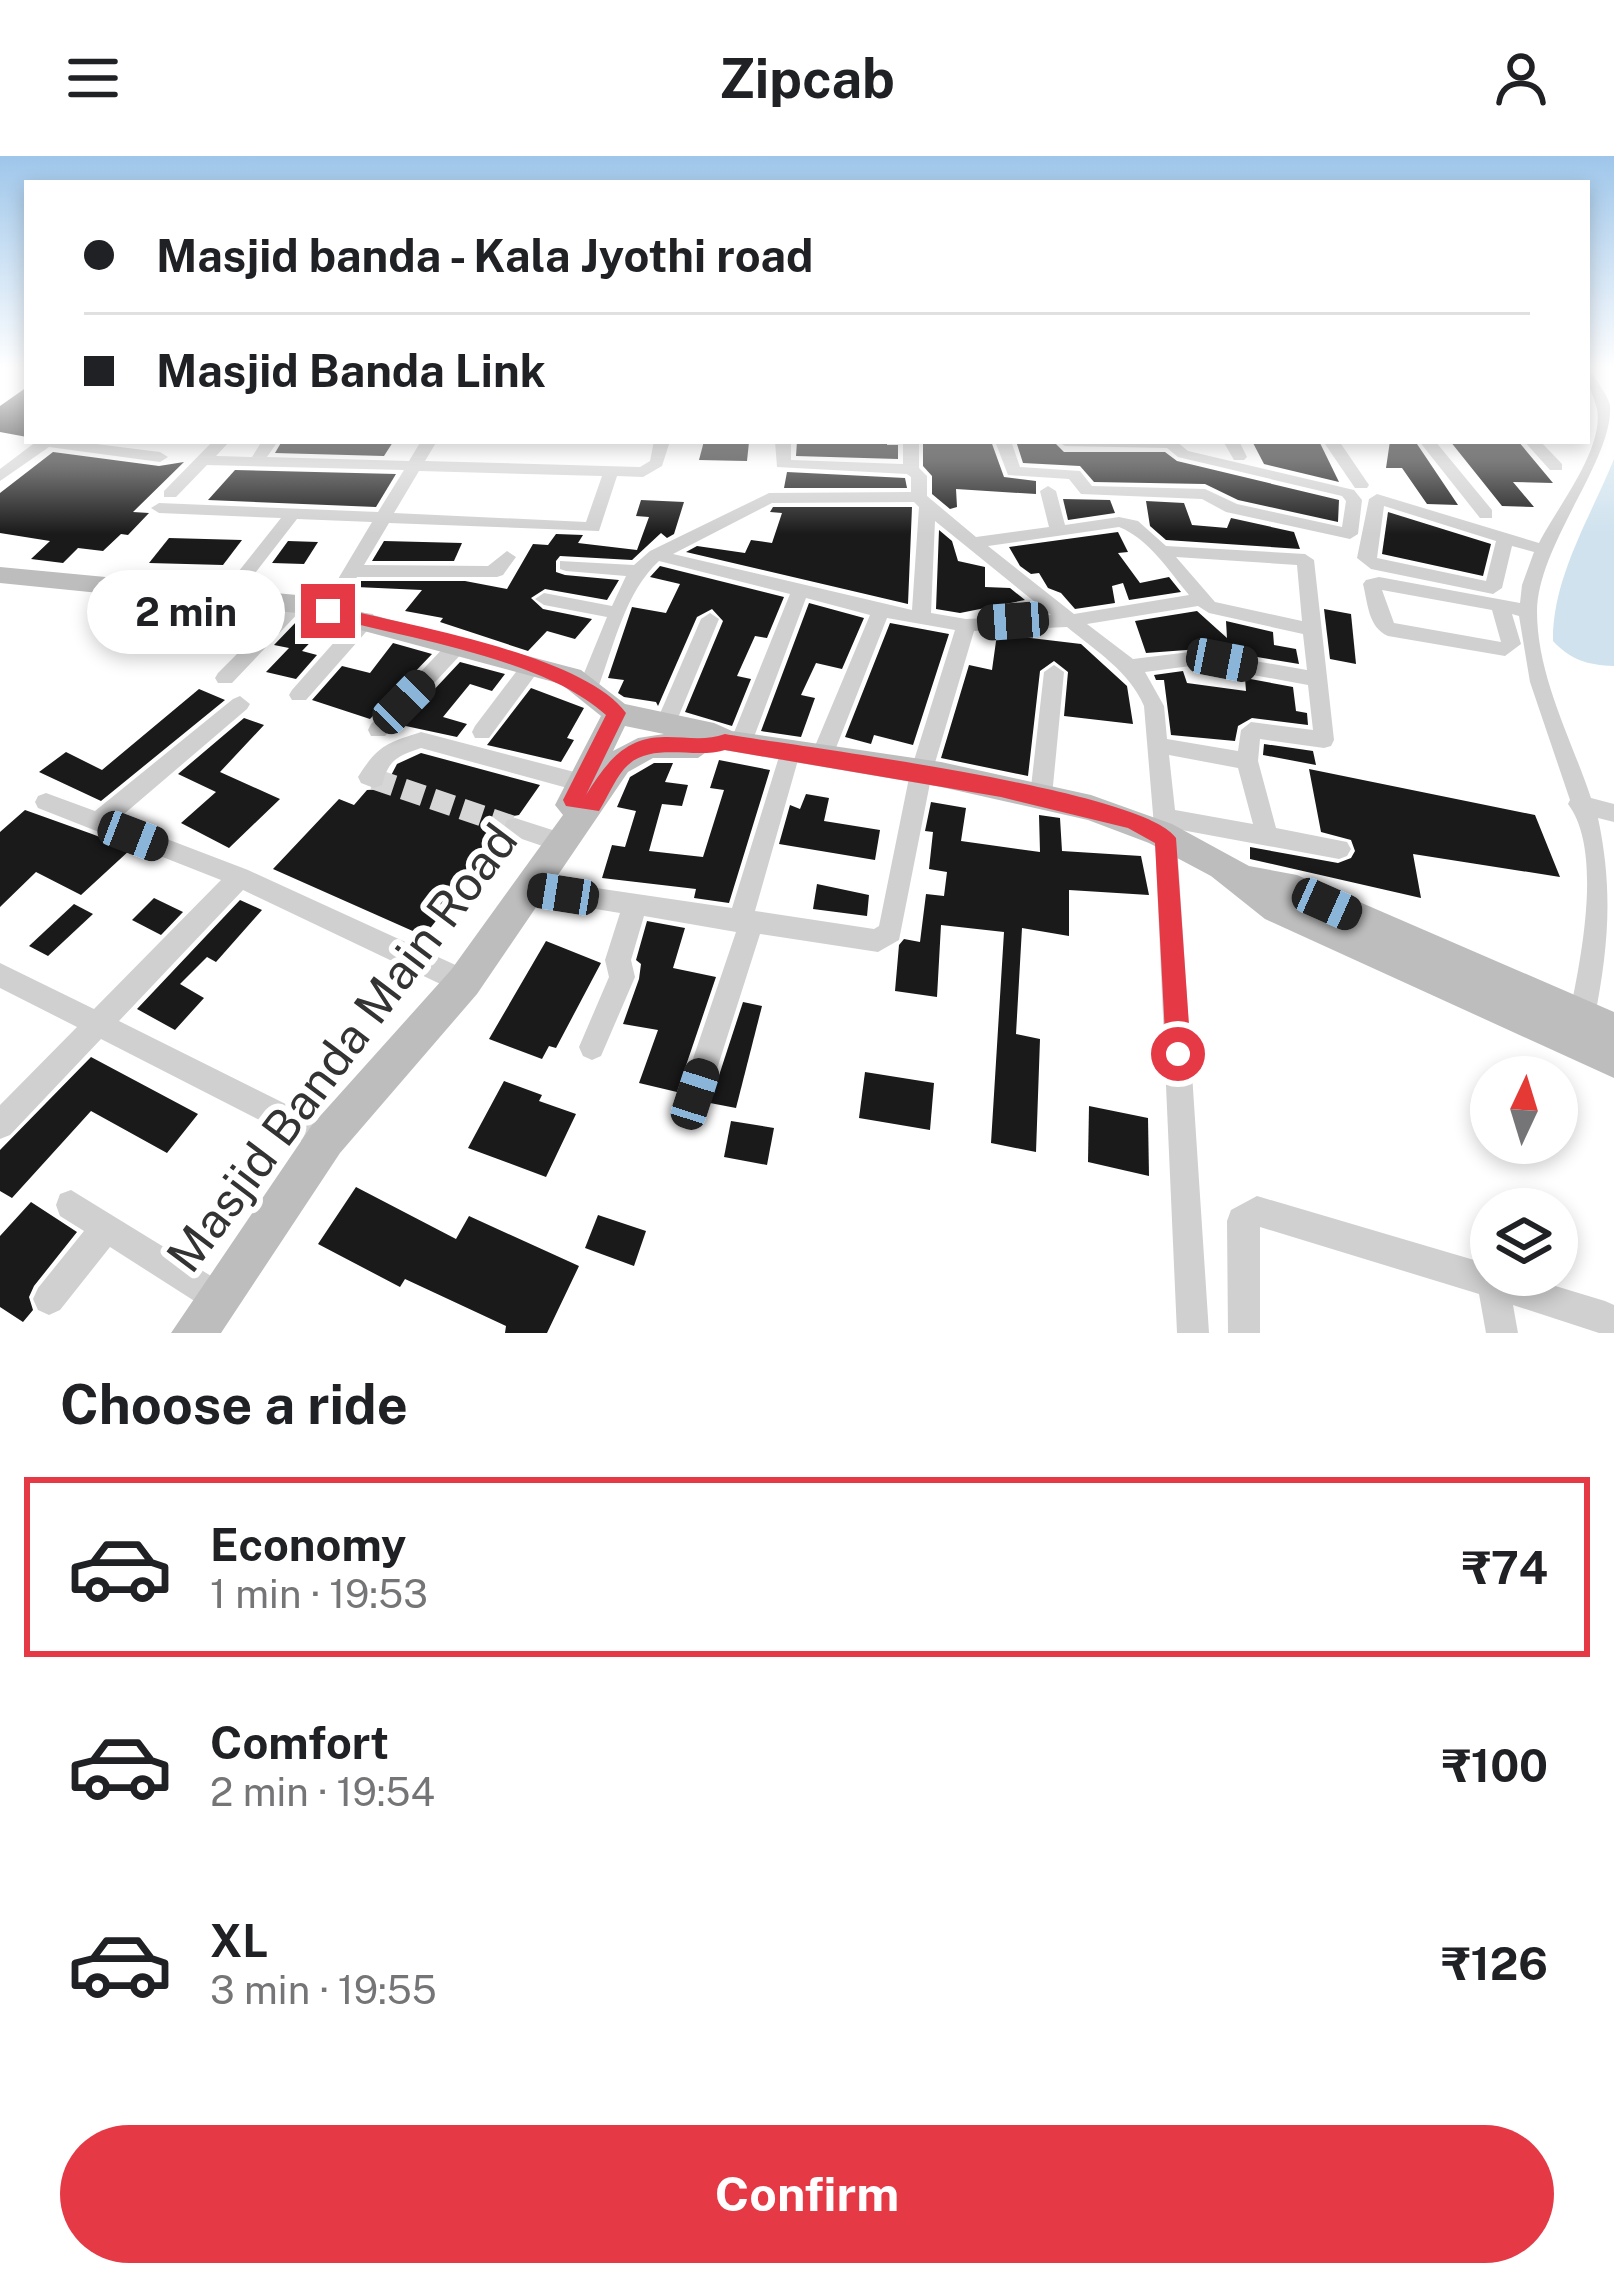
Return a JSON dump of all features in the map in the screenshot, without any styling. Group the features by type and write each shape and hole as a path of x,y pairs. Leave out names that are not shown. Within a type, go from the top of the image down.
{"main road":[{"path":"4,580 297,604 532,665 588,688 617,713 714,734 733,743 1041,796 1165,828 1249,881 1277,908 1591,1029 1614,1059"},
{"name":"Masjid Banda Main Road","path":"194,1333 326,1139 464,982 575,811 617,713"},
{"name":"Masjid Banda Main Road","path":"575,811 628,755 659,744 711,747 733,743"}],"street":[{"path":"1591,1029 1599,888 1535,660 1528,611 1531,585 1559,514 1602,451 1603,424"},
{"path":"0,476 43,444"},
{"path":"61,444 160,457"},
{"path":"219,444 165,501 292,515 593,527 611,471"},
{"path":"255,463 268,444"},
{"path":"328,611 427,444"},
{"path":"202,460 652,470 661,444"},
{"path":"777,497 783,444"},
{"path":"911,444 911,470"},
{"path":"1004,444 1014,472 1074,474"},
{"path":"1066,444 1074,474 1087,490 1205,494 1232,508 1350,534 1354,500 1348,493 1184,454 1169,444"},
{"path":"1332,444 1361,485"},
{"path":"1428,444 1486,514"},
{"path":"1535,444 1556,467"},
{"path":"783,464 911,470 919,476 923,502 921,619"},
{"path":"1048,491 1058,528"},
{"path":"588,688 638,571 656,555 777,497 923,502 1129,667 1144,683 1154,706 1193,1333"},
{"path":"1505,540 1496,588 1371,563 1366,558 1377,499 1545,550"},
{"path":"230,595 292,515"},
{"path":"974,543 1058,528 1132,525 1161,551 1198,600 1216,610 1310,629"},
{"path":"1161,551 1304,560 1324,740 1251,730 1247,761 1267,835"},
{"path":"656,555 881,611 966,625 1068,620 1198,600"},
{"path":"352,571 421,572 433,567 488,572 497,571 508,557"},
{"path":"566,565 638,571"},
{"path":"1501,605 1511,644 1505,650 1388,629 1381,622 1372,584 1501,605 1528,611"},
{"path":"733,743 801,589"},
{"path":"544,599 618,613"},
{"path":"225,678 297,604"},
{"path":"695,1094 746,923 805,756 881,611"},
{"path":"299,695 366,619"},
{"path":"665,725 710,619"},
{"path":"528,888 878,940 890,932 921,773 966,625"},
{"path":"378,730 457,646"},
{"path":"1129,667 1198,658 1317,679"},
{"path":"482,731 532,665"},
{"path":"1041,796 1054,672"},
{"path":"98,822 240,704"},
{"path":"374,779 370,771 389,751 421,740 575,811"},
{"path":"1157,746 1247,761"},
{"path":"46,802 240,877 464,982"},
{"path":"1579,804 1614,813"},
{"path":"515,827 575,811"},
{"path":"1165,828 1267,835 1339,849"},
{"path":"0,1125 240,877"},
{"path":"592,1048 622,977 618,960 635,905"},
{"path":"0,975 326,1139"},
{"path":"70,1205 218,1298"},
{"path":"1244,1333 1242,1221 1257,1210 1470,1273"},
{"path":"50,1299 106,1228"},
{"path":"1495,1296 1502,1333"},
{"path":"1541,1296 1605,1317 1614,1325"}],"water":[{"path":"1614,459 1614,666 1580,660 1553,641 1566,571"}],"building":[{"path":"0,424 24,424 24,436 0,432"},
{"path":"280,444 392,444 384,456 275,453"},
{"path":"703,444 749,444 747,461 699,460"},
{"path":"797,444 898,445 898,459 796,456"},
{"path":"923,444 992,444 1004,477 1036,481 1036,494 956,489 957,507 950,509 932,494 932,476 923,466"},
{"path":"1017,444 1056,444 1064,452 1165,452 1177,461 1339,500 1338,522 1238,500 1205,484 1094,482 1080,466 1023,463"},
{"path":"1254,444 1320,444 1339,482 1264,464"},
{"path":"1390,444 1417,444 1458,505 1427,504 1402,468 1386,468"},
{"path":"1452,444 1520,444 1553,483 1513,482 1534,507 1502,506"},
{"path":"53,452 159,466 184,462 133,512 149,513 128,535 121,534 103,551 78,548 63,563 31,559 50,541 0,533 0,493"},
{"path":"235,470 396,474 376,507 208,500"},
{"path":"787,472 905,478 907,488 784,488"},
{"path":"1063,499 1110,500 1115,513 1068,520"},
{"path":"641,500 684,502 674,534 667,538 661,533 632,560 560,556 556,561 556,572 565,575 619,580 607,600 545,589 531,598 543,609 592,619 575,639 547,631 528,651 440,622 443,618 405,611 422,590 356,587 360,581 465,581 507,589 533,544 548,545 556,534 583,535 578,543 637,550 649,517 636,516"},
{"path":"1146,501 1184,503 1192,525 1227,528 1231,518 1294,532 1300,549 1166,540 1150,526"},
{"path":"773,507 912,507 908,604 686,552 697,546 745,553 751,540 772,543 782,513 770,512"},
{"path":"1388,512 1491,544 1483,576 1382,554"},
{"path":"939,530 952,541 958,561 985,567 985,587 1010,588 1025,600 960,613 936,609"},
{"path":"1118,532 1128,552 1118,553 1140,583 1169,577 1181,592 1129,600 1123,583 1112,586 1115,603 1075,609 1061,593 1048,588 1039,573 1031,574 1020,566 1009,547"},
{"path":"169,538 242,540 223,565 149,563"},
{"path":"288,541 318,542 304,564 272,563"},
{"path":"384,541 462,543 454,561 372,561"},
{"path":"660,566 784,597 767,638 755,636 737,676 751,679 732,726 685,712 723,621 712,609 697,617 658,706 624,697 618,693 624,680 608,678 632,607 666,613 680,584 650,577"},
{"path":"809,603 864,618 842,669 816,663 801,695 815,698 801,737 761,731"},
{"path":"1324,609 1351,614 1356,664 1330,659"},
{"path":"1197,611 1227,638 1226,621 1273,632 1274,645 1296,649 1299,664 1227,652 1227,647 1146,653 1135,621"},
{"path":"239,612 269,616 246,638 221,628"},
{"path":"297,621 325,627 302,651 317,655 296,679 266,672 289,648 274,645"},
{"path":"890,623 949,634 913,745 874,735 871,744 845,737"},
{"path":"997,634 1081,644 1127,686 1133,724 1064,716 1068,672 1054,661 1040,671 1028,776 941,758 969,665 992,670"},
{"path":"393,643 432,654 370,719 312,700 342,666 370,673"},
{"path":"460,662 505,674 492,691 470,684 443,717 467,724 457,737 401,725"},
{"path":"1183,671 1187,683 1246,691 1245,678 1293,687 1296,711 1307,713 1308,725 1252,718 1238,726 1235,741 1171,735 1164,680 1154,675"},
{"path":"531,688 584,708 567,738 574,740 561,762 487,745"},
{"path":"199,689 225,700 101,801 39,772 66,752 102,770"},
{"path":"244,718 264,725 220,772 280,799 229,848 181,823 216,792 178,774"},
{"path":"1264,744 1313,751 1316,765 1263,755"},
{"path":"421,753 540,785 519,815 503,818 503,836 424,936 273,869 339,799 354,805 367,790 384,789 397,764"},
{"path":"719,760 770,770 729,903 694,898 696,889 602,878 612,845 625,847 636,811 617,807 630,777 654,763 673,763 665,782 688,785 682,806 662,804 649,851 703,857 724,790 710,788"},
{"path":"1309,769 1535,815 1560,877 1413,854 1421,898 1250,859 1250,847 1338,863 1351,858 1355,851 1351,840 1321,832"},
{"path":"806,794 829,798 824,821 880,830 875,860 779,844 790,805 800,809"},
{"path":"931,802 966,808 961,841 1040,852 1039,815 1060,818 1062,851 1141,856 1149,895 1069,890 1069,936 1022,928 1016,1034 1040,1039 1036,1152 991,1143 1004,932 941,925 937,997 895,991 899,945 904,939 920,942 926,894 944,896 947,872 929,869 933,832 925,831"},
{"path":"25,810 131,849 81,895 36,872 0,907 0,832"},
{"path":"817,884 869,895 867,916 813,909"},
{"path":"154,898 183,912 161,935 132,920"},
{"path":"240,900 262,910 216,962 207,957 180,984 204,998 175,1030 137,1009"},
{"path":"74,904 93,914 48,956 29,946"},
{"path":"647,921 685,928 673,968 716,977 677,1092 639,1083 658,1030 623,1024 639,979 641,964 636,960"},
{"path":"546,941 601,963 556,1048 549,1046 542,1059 489,1039"},
{"path":"743,1002 762,1006 736,1108 710,1103"},
{"path":"91,1057 198,1114 167,1153 91,1111 12,1198 0,1191 0,1150"},
{"path":"865,1072 934,1083 930,1130 859,1118"},
{"path":"504,1081 576,1114 546,1177 468,1148"},
{"path":"1089,1106 1148,1118 1149,1176 1088,1162"},
{"path":"731,1121 774,1128 767,1165 724,1157"},
{"path":"356,1187 456,1239 469,1216 579,1266 547,1333 505,1333 506,1326 405,1279 400,1287 318,1244"},
{"path":"31,1202 77,1232 34,1286 29,1297 33,1310 23,1322 0,1307 0,1236"},
{"path":"598,1215 646,1231 634,1266 585,1248"}],"tunnel":[{"path":"374,779 515,827"}],"route":[{"path":"328,611 532,665 571,677 588,688 617,713 573,800 591,805 623,757 659,744 711,747 725,742 1001,788 1133,820 1166,838 1178,1054"}]}
